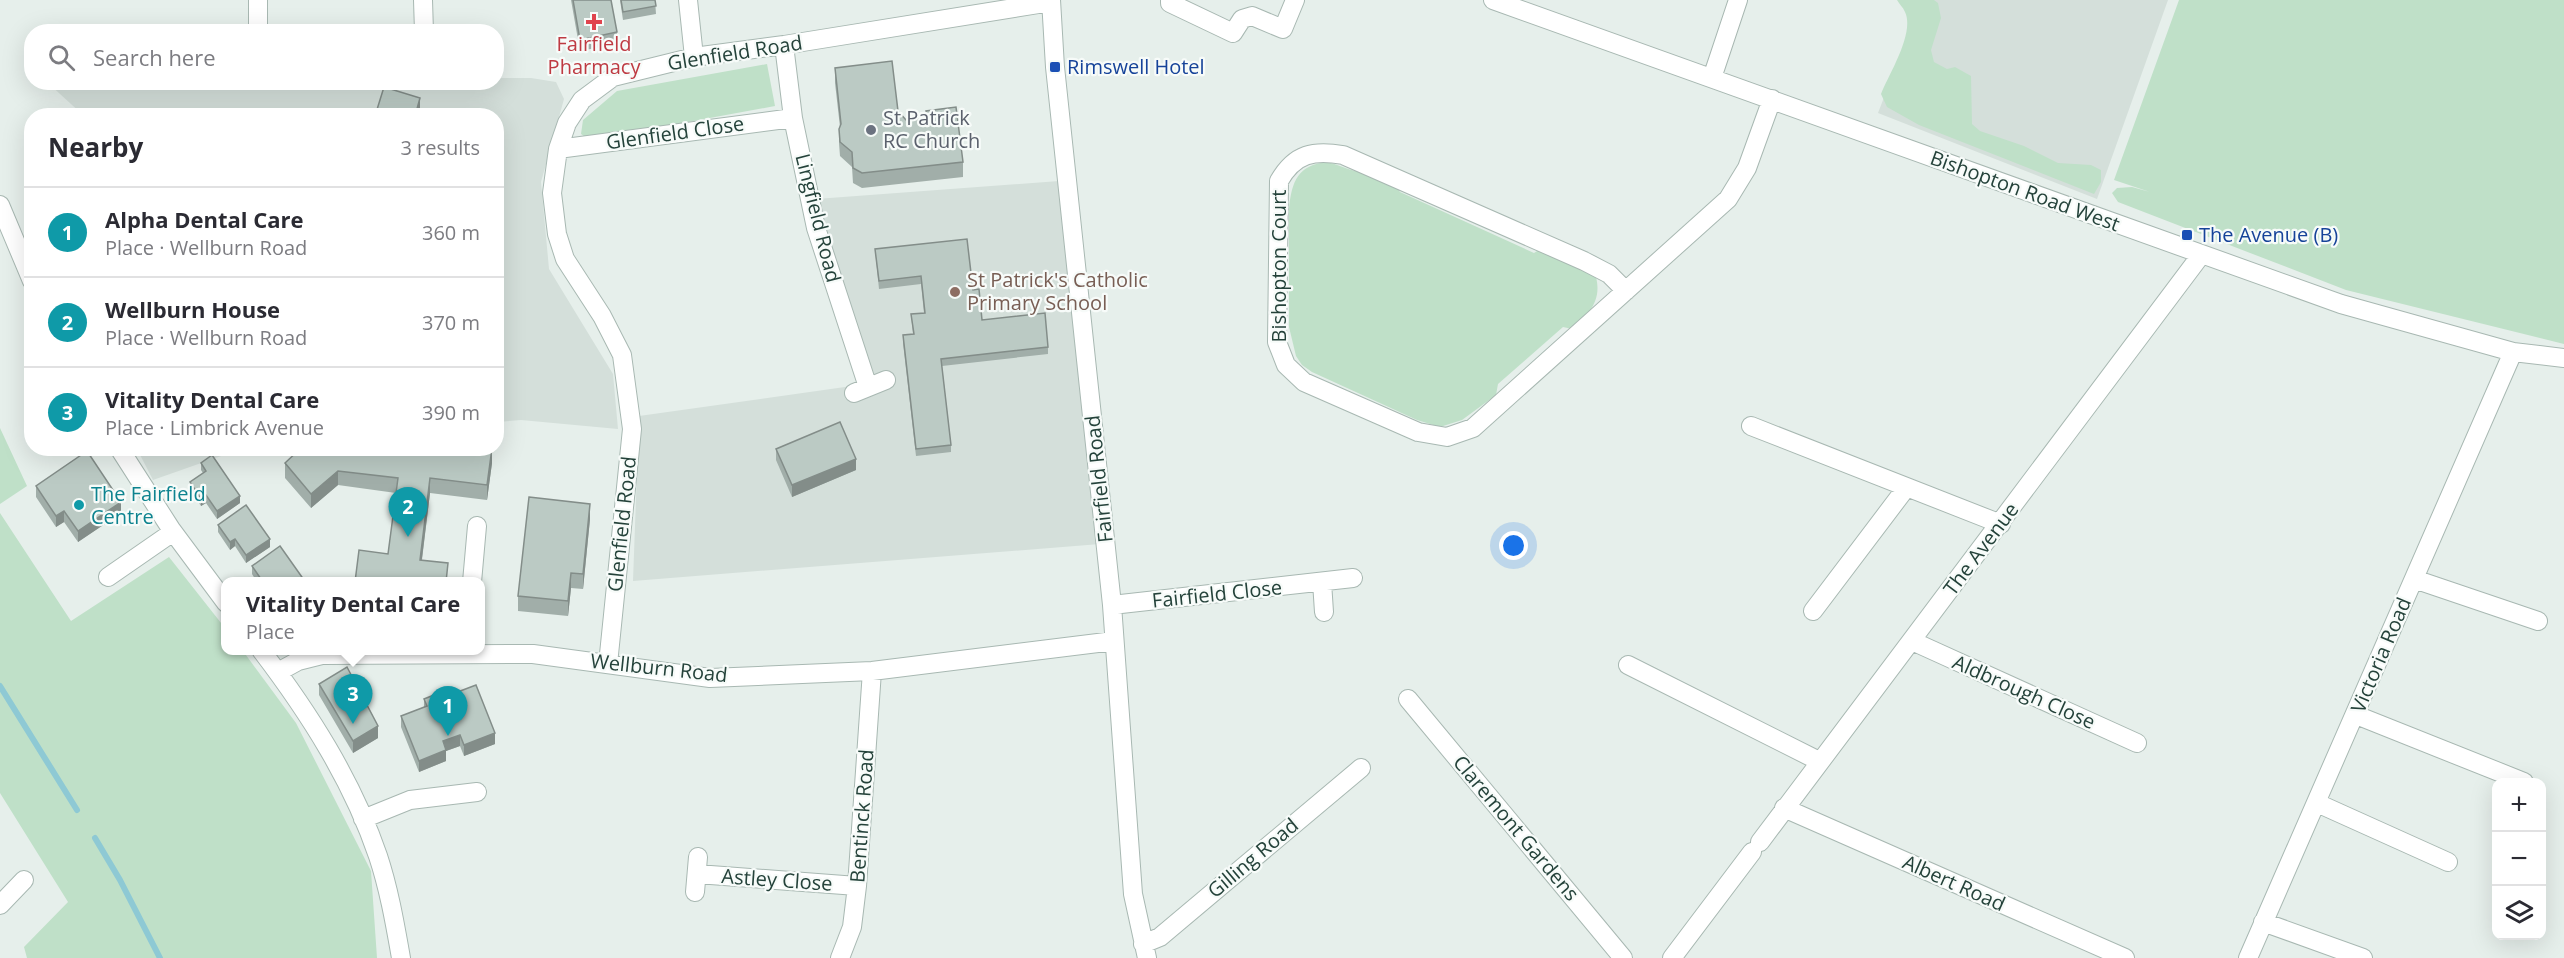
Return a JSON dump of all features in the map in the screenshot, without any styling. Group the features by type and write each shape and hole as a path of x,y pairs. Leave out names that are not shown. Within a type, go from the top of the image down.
{"street":[{"path":"258,0 258,24"},
{"path":"423,0 424,24"},
{"path":"688,0 694,57"},
{"path":"1170,0 1170,3 1233,33 1242,19 1252,16 1282,29 1295,0"},
{"name":"Bishopton Road West","path":"1493,0 2341,304 2513,352 2564,358"},
{"path":"1712,78 1738,0"},
{"name":"Glenfield Road","path":"608,664 632,429 622,355 602,316 565,259 557,234 552,194 558,149 567,123 582,100 613,77 694,57 784,45 1051,1"},
{"name":"Fairfield Road","path":"1051,1 1055,67 1112,605 1132,894 1145,951"},
{"name":"Lingfield Road","path":"784,45 793,118 816,228 861,390 886,380"},
{"name":"Bishopton Court","path":"1626,291 1609,274 1584,261 1343,155 1321,151 1301,157 1285,170 1279,181 1277,342 1280,354 1290,370 1304,382 1418,432 1447,437 1473,428 1626,291 1728,199 1747,168 1772,99"},
{"name":"Glenfield Close","path":"558,149 793,118"},
{"path":"0,205 24,262"},
{"name":"The Avenue","path":"1672,958 1819,761 2001,524 2201,255"},
{"name":"Victoria Road","path":"2248,958 2513,352"},
{"path":"1751,426 2001,524"},
{"path":"124,456 173,532 221,598"},
{"path":"1813,610 1906,488"},
{"path":"472,577 477,526"},
{"path":"108,576 173,532"},
{"name":"Fairfield Close","path":"1112,605 1353,578"},
{"path":"2414,579 2538,621"},
{"path":"1322,582 1324,612"},
{"name":"Wellburn Road","path":"485,653 533,654 710,678 872,672 1114,641"},
{"name":"Aldbrough Close","path":"1912,641 2137,743"},
{"path":"264,655 309,715 334,759 363,819 378,855 391,901 401,958"},
{"name":"Wellburn Road","path":"278,672 298,661 322,656 358,655"},
{"path":"1628,665 1819,761"},
{"name":"Bentinck Road","path":"840,958 852,927 857,886 872,672"},
{"name":"Claremont Gardens","path":"1408,699 1623,958"},
{"path":"2356,715 2512,778"},
{"name":"Gilling Road","path":"1145,951 1361,768"},
{"path":"363,819 410,800 477,792"},
{"path":"2317,803 2448,862"},
{"name":"Albert Road","path":"1784,808 2125,958"},
{"name":"Astley Close","path":"697,874 857,886"},
{"path":"0,904 24,880"},
{"path":"2263,922 2363,958"}],"shaded area":[{"path":"1905,0 2168,0 2097,199 1878,113 1919,6"},
{"path":"504,78 531,78 556,82 564,99 541,182 549,269 613,374 618,429 521,420 504,421 504,108 75,108 56,90 504,90"},
{"name":"St Patrick's Catholic Primary School","path":"1059,181 1100,544 633,581 639,416 859,385 816,199"},
{"path":"141,456 221,456 153,480"}],"green space":[{"path":"1897,0 1934,0 1938,3 1941,18 1931,50 1934,62 1947,69 1955,67 1971,76 1972,124 1980,131 2024,146 2058,163 2091,165 2101,170 2101,182 2094,194 1919,125 1887,107 1881,94 1900,53 1907,31 1905,12"},
{"path":"2179,0 2564,0 2564,344 2346,290 2118,202 2112,193 2117,188 2132,187 2150,192 2114,180"},
{"path":"767,64 775,106 590,140 581,134 583,120 617,91"},
{"path":"1327,162 1380,176 1392,182 1400,192 1534,253 1542,248 1596,277 1597,293 1593,306 1572,329 1563,327 1498,384 1496,395 1462,420 1440,427 1417,420 1312,372 1302,365 1296,356 1289,327 1289,208 1292,190 1298,176 1309,167"},
{"path":"0,428 27,486 0,504"},
{"path":"0,513 71,621 169,557 221,623 221,655 246,655 296,723 371,871 377,958 27,958 24,947 68,902 0,793"}],"building":[{"name":"Fairfield Pharmacy","path":"573,0 611,0 617,32 580,40"},
{"path":"621,0 655,0 656,6 623,12"},
{"name":"St Patrick RC Church","path":"892,61 898,111 906,120 927,119 926,111 956,107 963,162 862,173 853,168 852,152 840,142 841,124 835,68"},
{"path":"383,90 394,90 420,98 417,108 377,108"},
{"path":"967,239 973,290 979,289 982,320 1045,313 1048,347 941,359 951,445 916,449 903,335 914,334 911,314 925,313 921,276 879,281 875,249"},
{"path":"840,422 856,459 792,485 776,449"},
{"name":"The Fairfield Centre","path":"80,456 90,456 121,502 78,531 64,511 56,516 36,486"},
{"path":"213,456 240,496 217,511 206,495 201,499 190,482 206,471 201,463"},
{"path":"292,456 491,456 487,485 430,478 420,560 448,563 447,577 356,577 359,550 388,554 398,478 338,471 311,494 285,463"},
{"path":"529,497 590,504 583,574 571,573 568,601 518,596"},
{"path":"246,505 270,539 246,555 235,539 230,542 218,525"},
{"path":"280,546 302,577 260,577 252,566"},
{"path":"347,667 378,726 353,741 319,684"},
{"path":"476,685 495,733 464,745 460,735 443,741 446,750 419,761 401,716 427,706 424,699 444,691 447,696"}],"waterway":[{"path":"0,686 77,810"},
{"path":"95,838 120,880 160,958"}],"place":[{"name":"Fairfield Pharmacy","path":"594,22"},
{"name":"Rimswell Hotel","path":"1055,67"},
{"name":"St Patrick RC Church","path":"871,130"},
{"name":"The Avenue (B)","path":"2187,235"},
{"name":"St Patrick's Catholic Primary School","path":"955,292"},
{"name":"The Fairfield Centre","path":"79,505"},
{"name":"Wellburn House","path":"408,537"},
{"name":"Vitality Dental Care","path":"353,724"},
{"name":"Alpha Dental Care","path":"448,736"}]}
